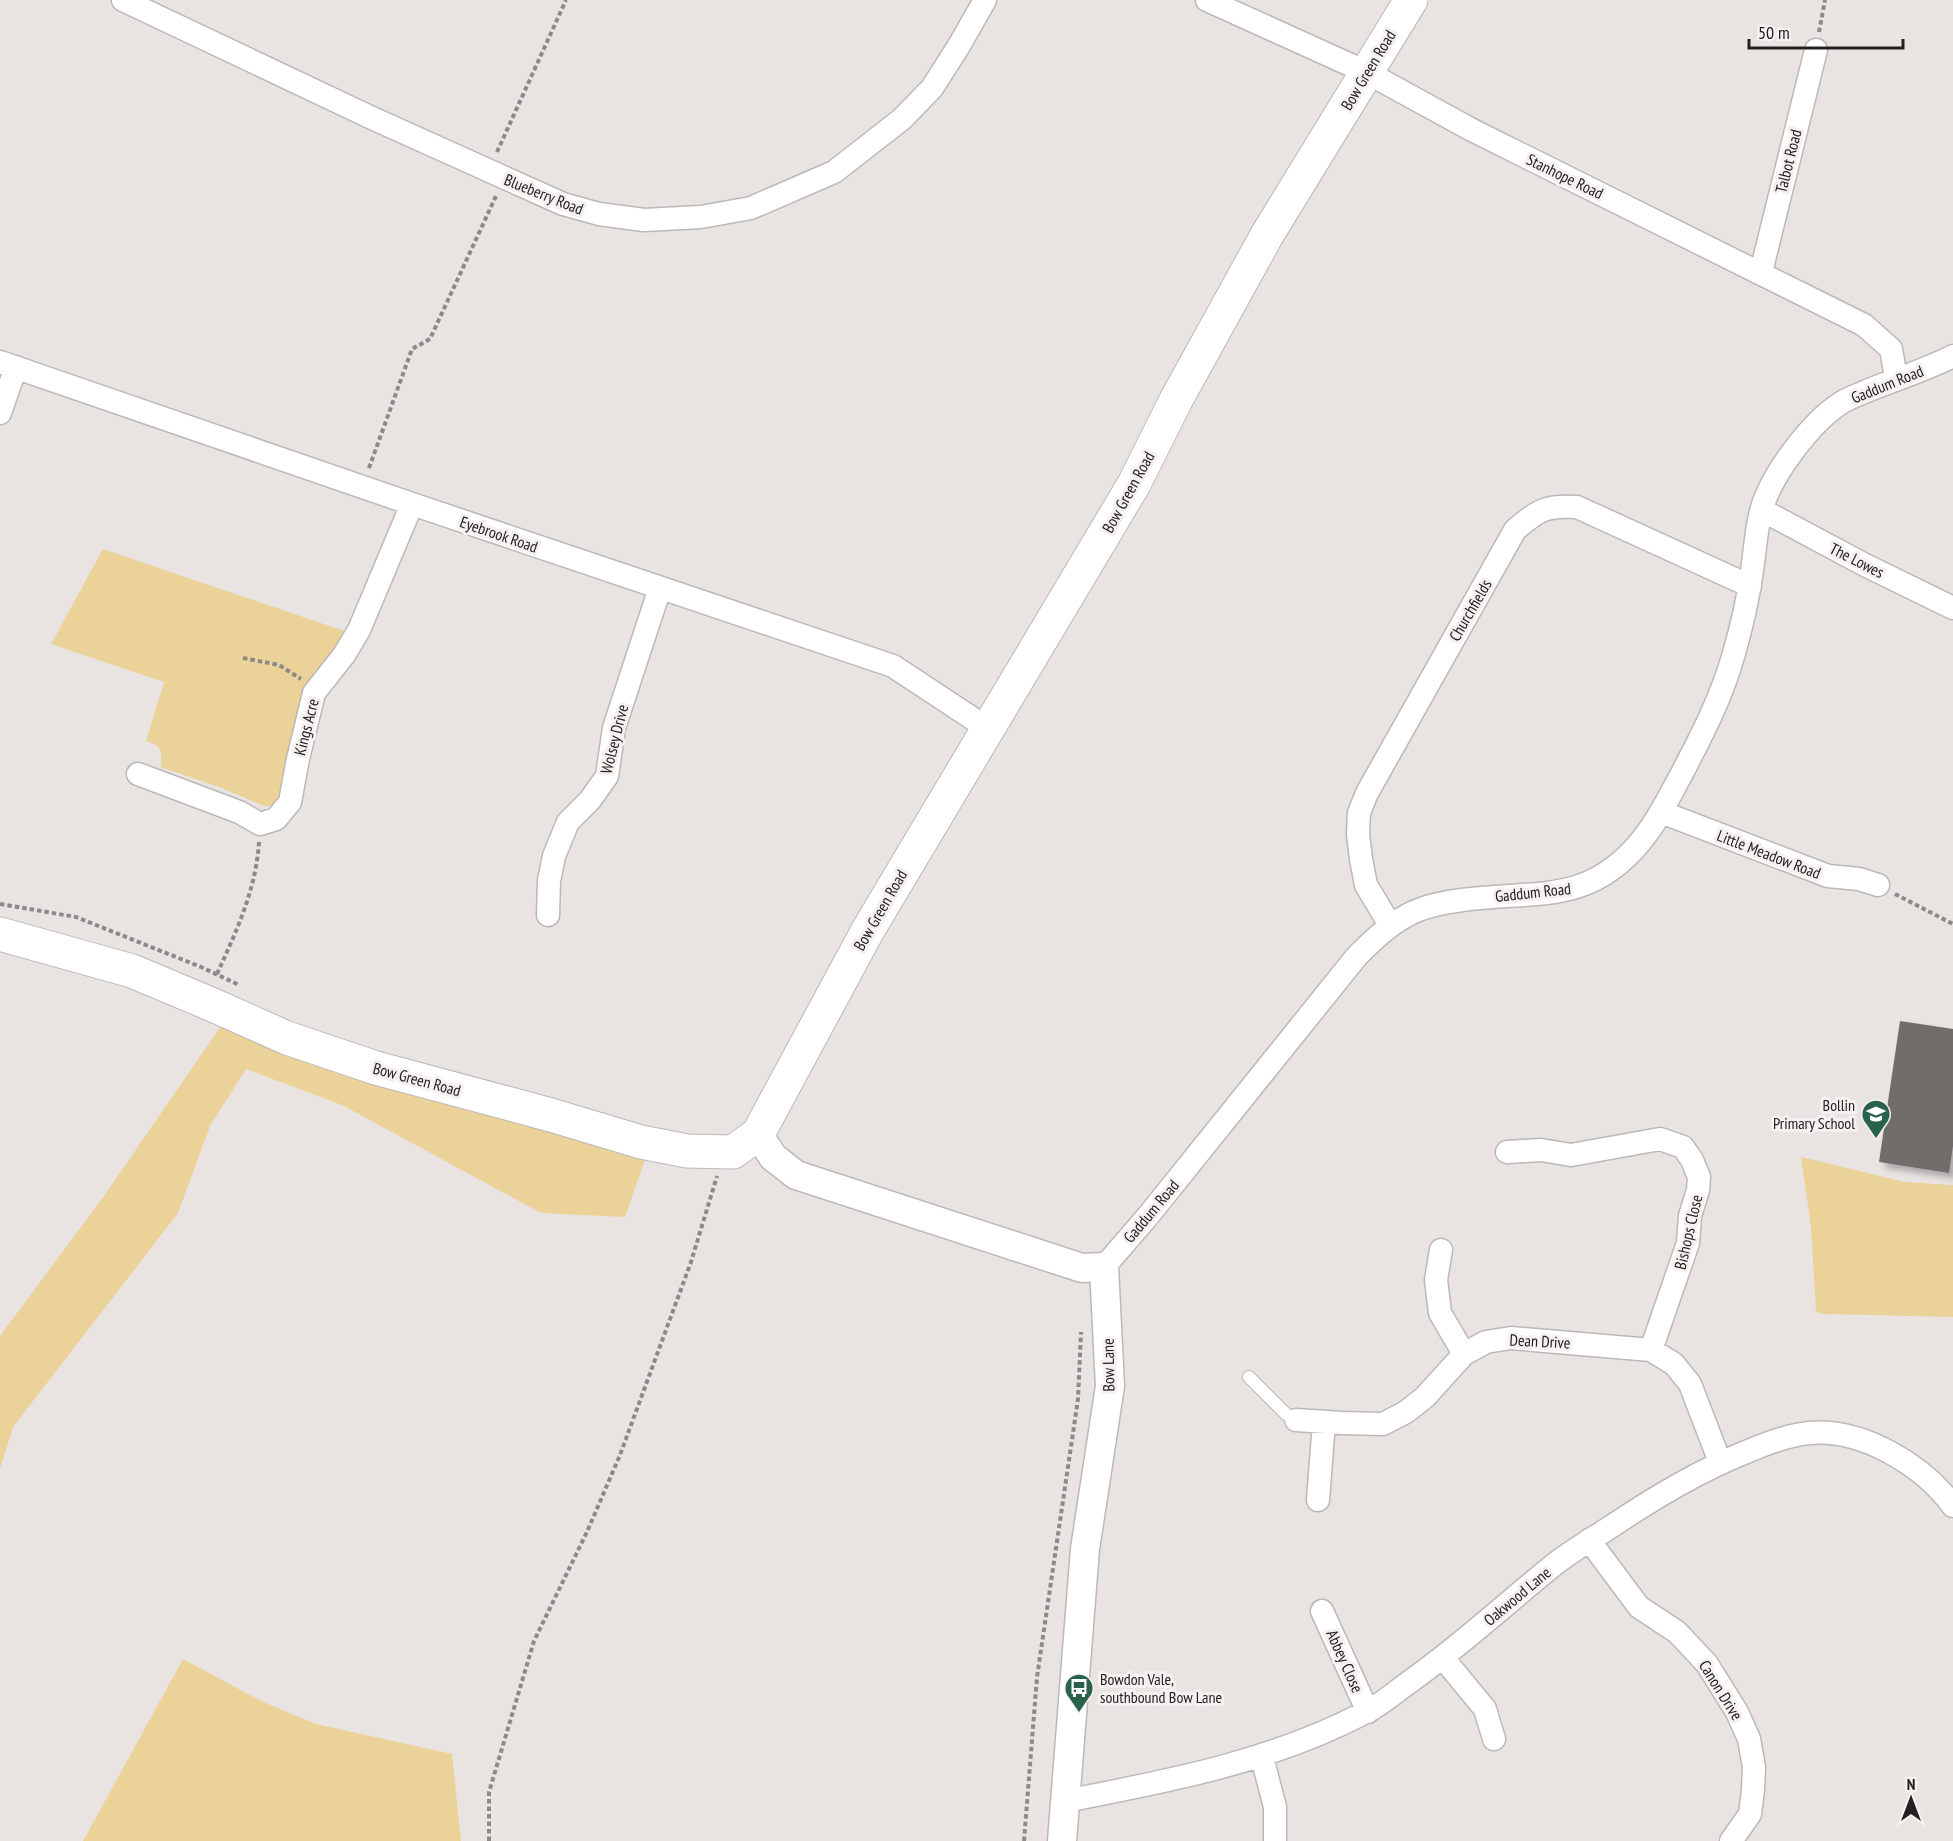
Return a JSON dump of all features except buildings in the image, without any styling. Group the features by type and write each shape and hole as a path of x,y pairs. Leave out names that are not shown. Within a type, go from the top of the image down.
{"main road":[{"name":"Bow Green Road","path":"0,934 132,971 287,1038 376,1068 641,1142 687,1151 733,1152 758,1134 868,930 1134,484 1176,400 1267,235 1411,0"}],"street":[{"name":"Blueberry Road","path":"123,0 372,118 563,204 599,214 633,218 701,217 751,208 834,172 902,118 932,88 984,0"},
{"name":"Stanhope Road","path":"1207,0 1366,72 1472,130 1864,325 1891,349 1896,378"},
{"name":"Talbot Road","path":"1761,272 1816,50"},
{"name":"Gaddum Road","path":"1104,1267 1148,1216 1357,956 1390,925 1417,910 1446,902 1580,887 1618,867 1642,841 1661,812 1709,722 1734,654 1750,586 1762,510 1775,478 1800,443 1841,403 1953,356"},
{"name":"Eyebrook Road","path":"8,365 893,666 987,728"},
{"path":"0,413 8,365"},
{"name":"Kings Acre","path":"260,824 276,819 290,802 314,693 344,655 359,630 412,504"},
{"name":"Churchfields","path":"1390,925 1366,885 1358,834 1359,813 1367,794 1515,530 1533,515 1554,506 1577,507 1750,586"},
{"name":"The Lowes","path":"1762,510 1865,565 1953,608"},
{"name":"Wolsey Drive","path":"548,915 549,881 554,856 568,822 590,800 607,776 614,728 660,588"},
{"path":"138,774 239,812 260,824"},
{"name":"Little Meadow Road","path":"1661,812 1828,876 1859,879 1878,885"},
{"path":"758,1134 773,1157 796,1176 1082,1268 1104,1267"},
{"name":"Bishops Close","path":"1508,1152 1541,1150 1571,1155 1660,1139 1683,1147 1692,1160 1699,1177 1698,1190 1690,1216 1688,1243 1651,1350"},
{"path":"1441,1250 1436,1280 1440,1313 1464,1354"},
{"name":"Bow Lane","path":"1062,1841 1085,1549 1110,1386 1104,1267"},
{"name":"Dean Drive","path":"1296,1420 1383,1424 1406,1412 1425,1397 1464,1354 1486,1342 1511,1338 1651,1350 1674,1364 1690,1384 1720,1462"},
{"path":"1318,1500 1324,1422"},
{"name":"Oakwood Lane","path":"1065,1801 1196,1774 1262,1756 1368,1712 1443,1658 1551,1567 1590,1540 1654,1498 1720,1462 1779,1438 1810,1433 1843,1434 1876,1445 1949,1494"},
{"name":"Canon Drive","path":"1590,1540 1639,1607 1677,1632 1707,1664 1737,1712 1749,1739 1754,1767 1753,1790 1750,1814 1731,1841"},
{"name":"Abbey Close","path":"1322,1611 1368,1712"},
{"path":"1443,1658 1485,1709 1494,1739"},
{"path":"1262,1756 1275,1807 1275,1841"}],"lane":[{"path":"1249,1377 1286,1414 1296,1420"}],"path":[{"path":"362,487 412,349 430,339 566,0"},
{"path":"1816,50 1825,0"},
{"path":"243,658 279,665 318,687"},
{"path":"217,975 242,918 253,883 260,824"},
{"path":"1878,885 1953,924"},
{"path":"489,1841 489,1792 534,1641 587,1532 620,1455 691,1262 725,1152"},
{"path":"1024,1841 1037,1677 1078,1399 1081,1331"}],"shaded area":[{"path":"103,549 350,633 342,645 330,654 316,672 286,792 275,806 264,806 219,787 161,767 160,750 146,741 164,682 51,644"},
{"path":"221,1026 647,1154 625,1217 541,1213 342,1105 246,1069 210,1126 178,1213 13,1427 0,1469 0,1336 104,1196"},
{"path":"1801,1157 1905,1182 1953,1185 1953,1317 1816,1312 1811,1227"},
{"path":"183,1659 263,1702 316,1724 452,1754 461,1841 83,1841"}],"place":[{"name":"Bollin Primary School","path":"1876,1140"},
{"name":"Bowdon Vale, southbound Bow Lane","path":"1079,1714"}]}
